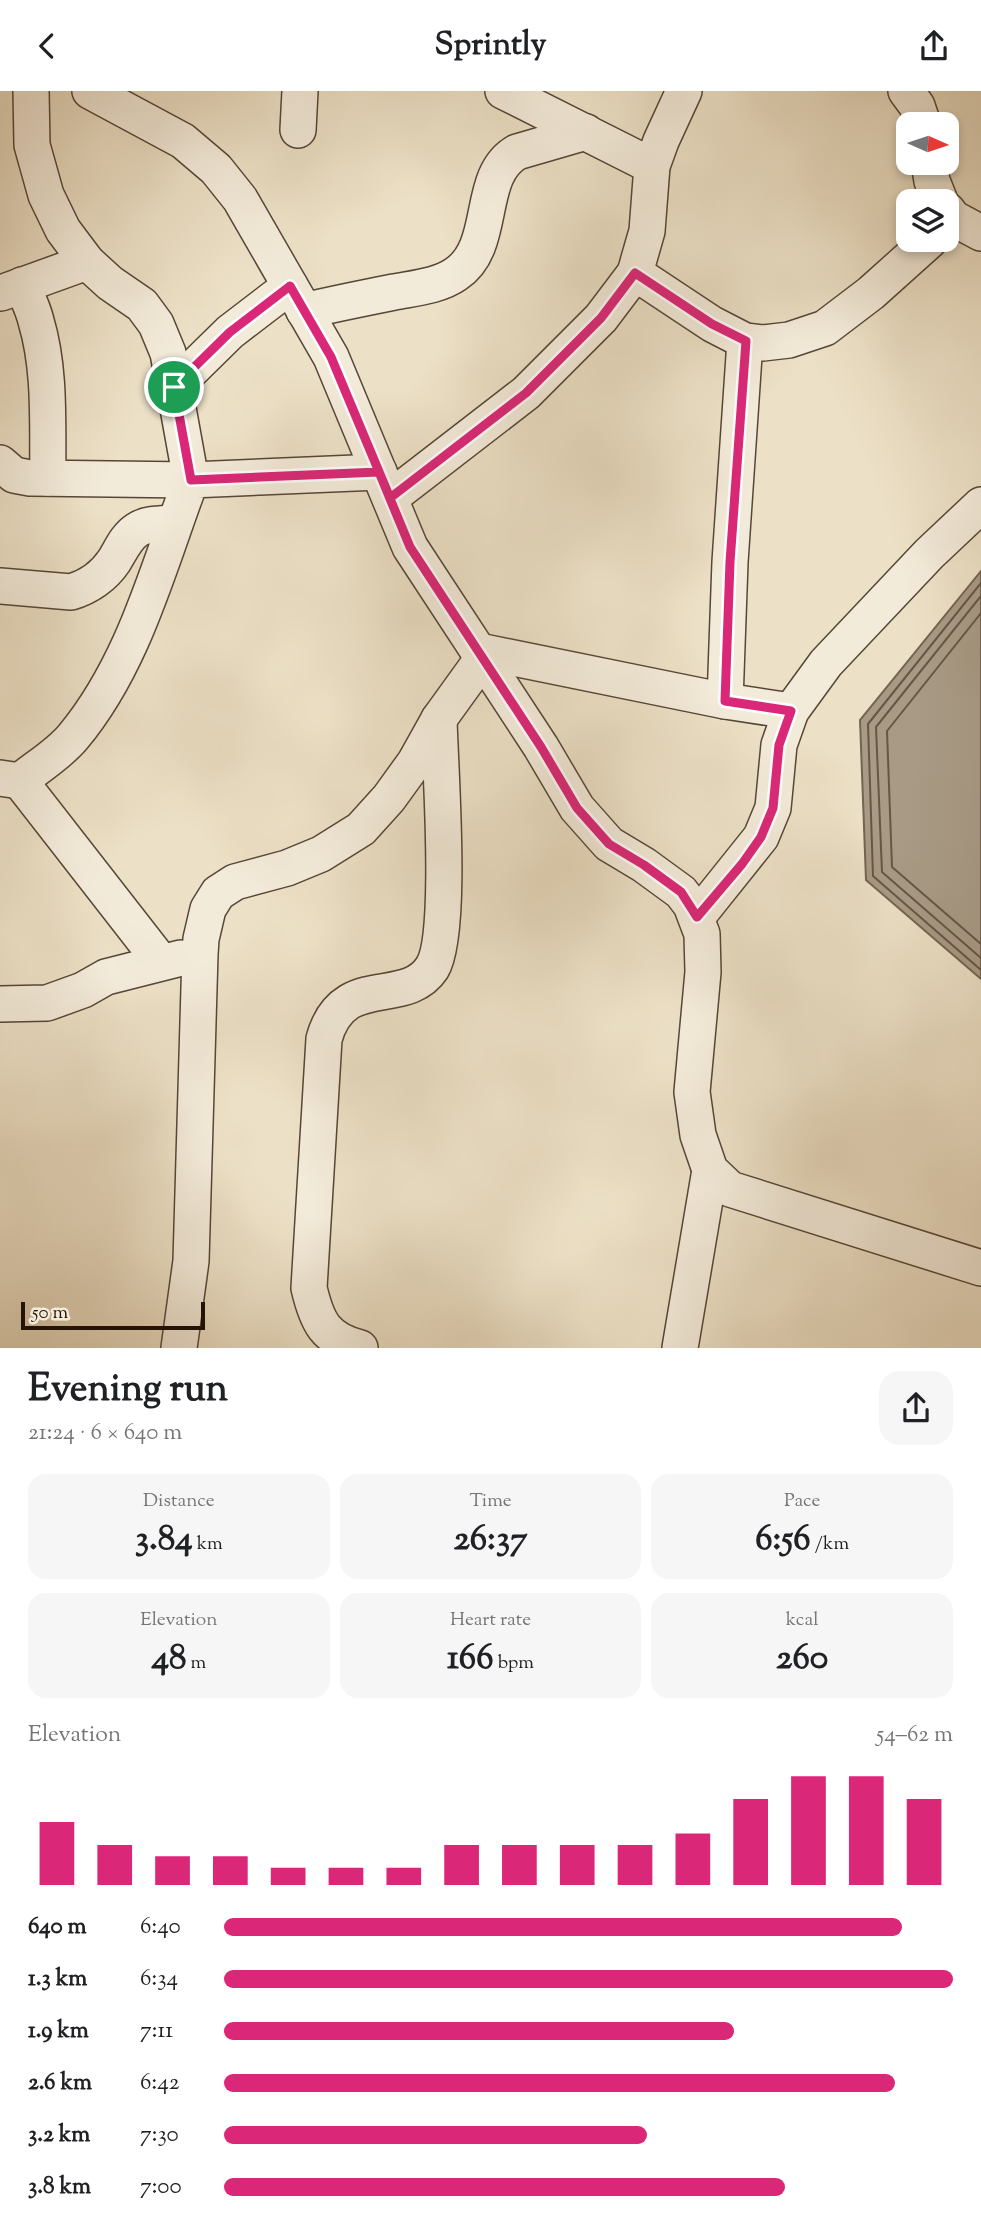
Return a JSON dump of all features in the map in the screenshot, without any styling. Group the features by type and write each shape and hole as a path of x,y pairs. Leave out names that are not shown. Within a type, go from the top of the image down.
{"street":[{"path":"31,91 32,145 46,195 63,230 87,262 110,283 142,305 156,324 168,353 191,480 128,650 101,697 72,738 10,780 161,962"},
{"path":"90,91 183,141 216,169 240,199 331,357 410,547 541,747 577,808 609,844 681,892 697,917 702,934 703,972 692,1092 698,1135 710,1170 730,1189 981,1268"},
{"path":"298,130 300,91"},
{"path":"503,91 652,166"},
{"path":"0,463 14,475 48,478 384,485 526,393 601,318 635,273 646,231 652,166 684,91"},
{"path":"174,387 230,332 297,298 432,284 456,274 478,250 499,169 507,158 517,152 586,131"},
{"path":"635,273 712,324 746,341 763,343 789,340 825,328 872,293 916,252"},
{"path":"48,478 46,382 42,344 36,319 11,289 87,262"},
{"path":"725,701 730,562 746,341"},
{"path":"697,917 761,837 773,808 779,745 791,711 826,663 929,554 981,505"},
{"path":"0,586 71,592 82,589 112,564 137,529 175,523"},
{"path":"481,655 791,711"},
{"path":"179,1348 191,1261 200,954 208,909 219,893 235,882 287,868 321,854 361,829 389,798 415,762 439,719 481,655"},
{"path":"360,1348 343,1344 326,1331 316,1314 309,1288 324,1039 335,1012 350,1001 409,987 431,970 438,953 444,903 439,719"},
{"path":"0,1004 47,1003 106,977 200,954"},
{"path":"680,1348 710,1170"}],"water":[{"path":"981,571 981,979 866,880 860,720"}],"route":[{"path":"635,273 712,324 746,341 730,562 725,701 791,711 779,745 773,808 761,837 697,917 681,892 609,844 577,808 541,747 410,547 379,472 191,480 174,387 230,332 290,286 331,357 390,498 526,393 601,318 635,273"}]}
